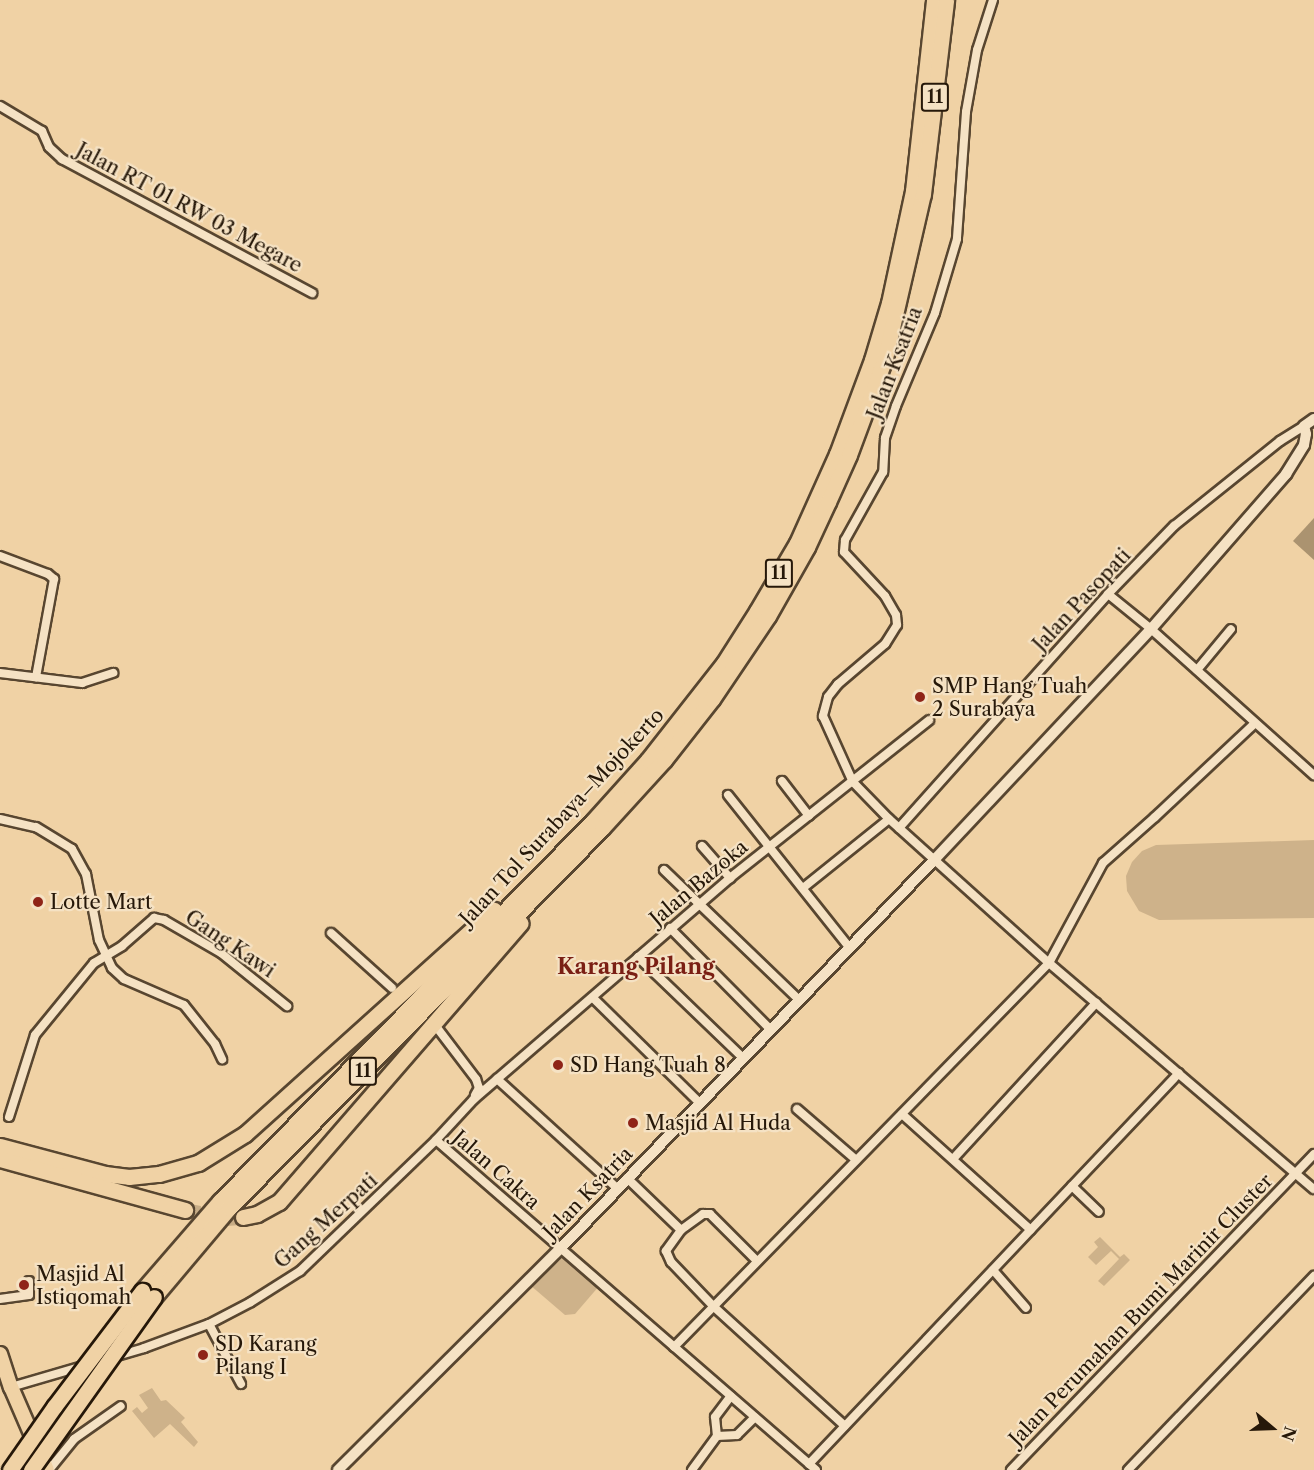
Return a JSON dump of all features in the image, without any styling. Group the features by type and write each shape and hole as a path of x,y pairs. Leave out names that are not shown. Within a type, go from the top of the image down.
{"highway":[{"name":"Jalan Tol Surabaya–Mojokerto","path":"918,193 934,0"},
{"name":"Jalan Tol Surabaya–Mojokerto","path":"31,1470 148,1294 229,1208 579,851 664,760 712,699 762,625 807,547 849,454 885,358 918,193 946,0"},
{"name":"Jalan Tol Surabaya–Mojokerto","path":"10,1470 54,1407 148,1294 220,1201 554,861 678,726 724,663 796,543 837,454 865,379 911,230"},
{"path":"243,1217 257,1214 279,1202 440,1019 579,851"},
{"path":"0,1146 70,1166 121,1176 159,1174 198,1163 245,1134 482,919 554,861"},
{"path":"0,1159 185,1210"}],"main road":[{"path":"0,1354 11,1387 48,1470"}],"street":[{"name":"Jalan Ksatria","path":"935,859 889,819 853,782 845,761 826,728 823,706 838,684 885,644 897,625 896,615 885,596 843,552 845,540 883,472 885,438 935,313 957,239 966,112 977,51 993,0"},
{"name":"Jalan RT 01 RW 03 Megare","path":"0,106 42,131 52,152 62,159 312,293"},
{"path":"1304,426 1314,419"},
{"name":"Jalan Ksatria","path":"338,1470 561,1248 935,859 1151,629 1286,474 1304,444 1306,434 1304,426"},
{"name":"Jalan Pasopati","path":"899,828 1108,594 1174,526 1304,426"},
{"path":"0,556 48,574 54,579 36,677"},
{"path":"1108,594 1151,629 1314,775"},
{"path":"1197,670 1231,629"},
{"path":"0,673 82,683 113,673"},
{"name":"Jalan Bazoka","path":"496,1079 730,878 929,720"},
{"path":"674,1347 1049,963 1103,862 1155,817 1255,723"},
{"path":"782,782 809,816"},
{"path":"728,795 849,947"},
{"path":"0,819 36,827 72,849 86,874 94,919 105,957 124,979 184,1005 215,1044 222,1059"},
{"path":"802,888 889,819"},
{"path":"702,846 730,878"},
{"name":"Jalan Perumahan Bumi Marinir Cluster","path":"935,859 1049,963 1314,1189"},
{"path":"664,870 798,999"},
{"name":"Gang Kawi","path":"9,1117 35,1035 94,963 122,946 150,920 158,918 221,953 287,1006"},
{"path":"670,928 770,1029"},
{"path":"331,933 392,988"},
{"path":"638,957 743,1058"},
{"path":"593,998 699,1102"},
{"path":"953,1159 1096,1003"},
{"path":"438,1029 476,1079 479,1088 474,1099"},
{"path":"561,1248 813,1467 845,1426 1179,1073"},
{"path":"496,1079 618,1189"},
{"name":"Gang Merpati","path":"11,1387 144,1348 209,1324 300,1271 496,1079"},
{"path":"797,1109 856,1160"},
{"path":"902,1114 1031,1230"},
{"name":"Jalan Cakra","path":"436,1140 561,1248"},
{"name":"Jalan Perumahan Bumi Marinir Cluster","path":"1011,1470 1314,1154"},
{"path":"627,1178 681,1230"},
{"path":"1072,1186 1099,1212"},
{"path":"757,1261 710,1214 703,1214 681,1230 666,1251 666,1257 713,1306 845,1426"},
{"path":"993,1270 1026,1308"},
{"path":"1128,1470 1314,1276"},
{"path":"0,1299 29,1295 29,1281"},
{"path":"209,1324 242,1384"},
{"path":"692,1470 717,1436 715,1417 731,1396"},
{"path":"48,1470 74,1439 121,1406"},
{"path":"717,1436 737,1435 755,1417"}],"shaded area":[{"path":"1314,518 1314,560 1293,541"},
{"path":"1314,840 1314,918 1159,920 1139,911 1127,891 1126,876 1132,862 1142,851 1156,845"},
{"path":"1100,1237 1120,1257 1124,1254 1130,1260 1104,1286 1098,1281 1119,1259 1111,1251 1096,1265 1088,1257 1098,1247 1094,1242"},
{"path":"564,1257 600,1285 575,1314 565,1315 530,1285"},
{"path":"152,1388 161,1401 166,1400 185,1418 181,1422 198,1442 194,1447 170,1424 154,1438 132,1411 137,1407 142,1413 148,1408 139,1395"}],"tunnel":[{"path":"185,1210 227,1218 243,1217"}],"place":[{"name":"SMP Hang Tuah 2 Surabaya","path":"920,697"},
{"name":"Lotte Mart","path":"38,902"},
{"name":"SD Hang Tuah 8","path":"558,1065"},
{"name":"Masjid Al Huda","path":"633,1123"},
{"name":"Masjid Al Istiqomah","path":"24,1285"},
{"name":"SD Karang Pilang I","path":"203,1355"}],"district":[{"name":"Karang Pilang","path":"636,967"}]}
